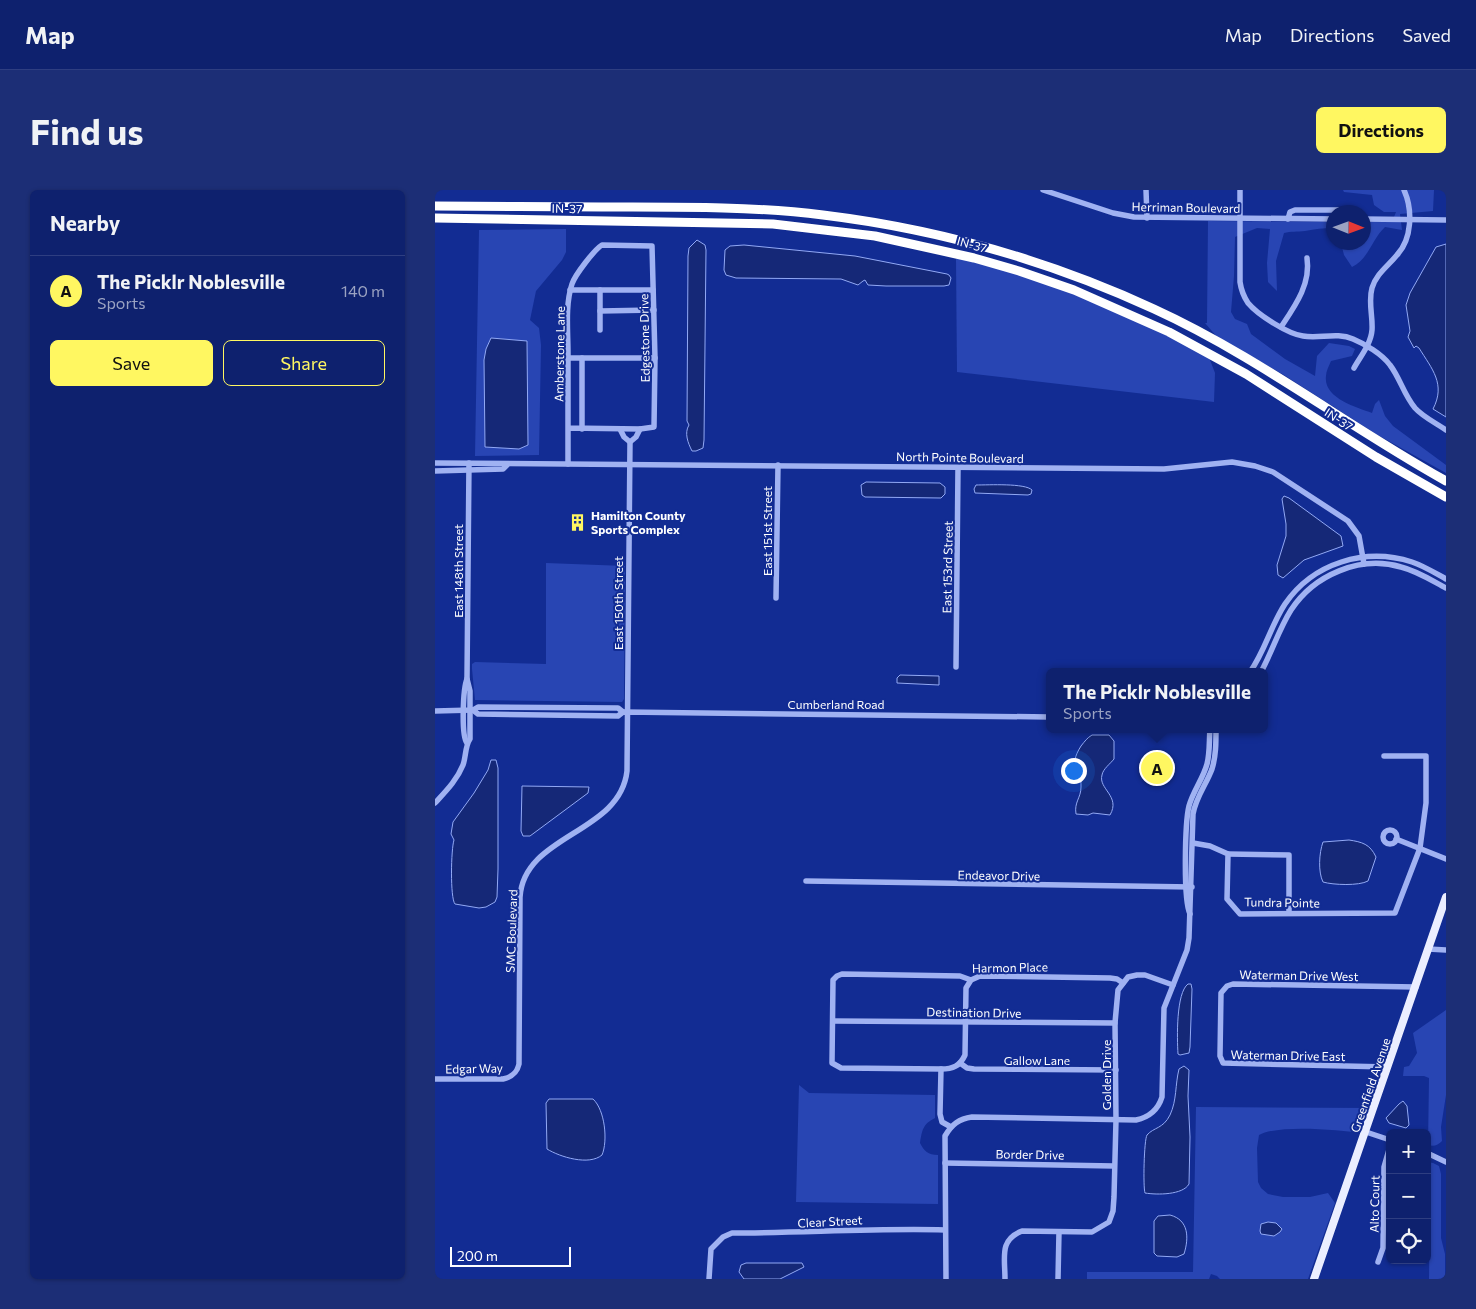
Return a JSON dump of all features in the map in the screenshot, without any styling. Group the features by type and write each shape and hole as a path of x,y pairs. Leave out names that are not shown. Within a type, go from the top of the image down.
{"highway":[{"name":"IN-37","path":"435,206 669,206 785,211 887,224 965,241 1016,255 1071,274 1174,318 1243,356 1372,438 1446,481"},
{"name":"IN-37","path":"435,219 773,224 875,236 940,249 982,260 1074,290 1128,312 1175,335 1246,374 1376,457 1446,497"}],"main road":[{"name":"Greenfield Avenue","path":"1314,1279 1446,897"}],"street":[{"name":"Herriman Boulevard","path":"1043,190 1113,213 1147,218 1326,219"},
{"path":"1147,190 1147,218"},
{"path":"1240,190 1239,278 1243,293 1251,306 1293,334 1350,338 1380,355 1390,365 1418,412 1446,430"},
{"path":"1354,368 1371,337 1370,300 1375,279 1403,249 1408,235 1409,202 1404,190"},
{"path":"1288,218 1290,212 1295,210 1326,210"},
{"path":"1371,219 1446,220"},
{"name":"Amberstone Lane","path":"569,464 568,316 574,279 599,247 606,245 652,246"},
{"name":"Edgestone Drive","path":"640,429 651,428 655,424 652,246"},
{"path":"1281,327 1303,289 1308,268 1307,258"},
{"path":"571,290 653,290"},
{"path":"600,290 600,330"},
{"path":"600,311 654,310"},
{"path":"568,358 655,358"},
{"name":"Amberstone Lane","path":"582,358 582,429"},
{"path":"568,428 640,429 636,437 630,442 624,437 620,429"},
{"name":"East 150th Street","path":"625,712 630,442"},
{"name":"North Pointe Boulevard","path":"435,463 1164,469 1232,462 1255,466 1280,477 1348,521 1359,536 1364,564"},
{"name":"East 148th Street","path":"435,803 457,777 465,759 467,743 470,739 470,688 467,679 469,463"},
{"name":"North Pointe Boulevard","path":"435,471 503,469 507,465"},
{"name":"East 151st Street","path":"776,598 777,465"},
{"name":"East 153rd Street","path":"956,667 958,468"},
{"path":"1252,668 1284,606 1300,585 1334,564 1363,557 1379,556 1403,559 1420,565 1446,579"},
{"path":"1263,668 1290,612 1301,596 1325,577 1364,564 1385,564 1414,571 1446,588"},
{"name":"Cumberland Road","path":"435,711 469,711 478,714 618,716 625,712 1046,716"},
{"name":"SMC Boulevard","path":"513,1075 517,1071 519,1064 520,897 523,881 540,856 607,809 621,793 627,771 625,712"},
{"path":"1189,887 1188,813 1192,796 1208,760 1209,733"},
{"path":"946,1279 945,1136 951,1127 962,1119 972,1117 1116,1120 1144,1118 1159,1106 1162,1097 1164,1008 1188,944 1189,914 1187,908 1194,809 1212,769 1216,733"},
{"path":"1384,756 1426,756 1427,803 1420,848"},
{"path":"1396,839 1446,859"},
{"path":"1193,843 1210,846 1228,854 1289,854 1289,913"},
{"name":"Tundra Pointe","path":"1228,854 1227,899 1240,914 1395,914 1420,848"},
{"name":"Endeavor Drive","path":"806,881 1189,887"},
{"path":"1428,949 1446,950"},
{"name":"Harmon Place","path":"833,1021 833,980 843,974 960,976 971,980 980,976 1110,978 1117,979 1123,983"},
{"path":"1123,983 1128,977 1145,975 1173,985"},
{"path":"833,1021 832,1063 841,1068 954,1068 965,1055 965,992 971,980"},
{"name":"Golden Drive","path":"1059,1232 1092,1232 1109,1222 1113,1211 1116,1120 1115,1023 1118,990 1123,983"},
{"name":"Waterman Drive West","path":"1220,1027 1221,993 1229,984 1416,987"},
{"name":"Destination Drive","path":"833,1021 1115,1023"},
{"name":"Waterman Drive East","path":"1220,1027 1220,1056 1221,1062 1226,1064 1388,1067"},
{"name":"Gallow Lane","path":"960,1063 974,1070 1116,1070"},
{"path":"941,1069 940,1114 942,1122 951,1127"},
{"name":"Edgar Way","path":"435,1079 500,1079 513,1075"},
{"path":"1366,1132 1386,1139"},
{"path":"1431,1155 1446,1162"},
{"name":"Alto Court","path":"1378,1262 1383,1248 1384,1167 1386,1160"},
{"name":"Border Drive","path":"945,1163 1114,1166"},
{"name":"Clear Street","path":"709,1279 711,1249 718,1240 732,1233 814,1232 893,1228 945,1230"},
{"path":"1005,1279 1005,1243 1012,1235 1022,1231 1059,1232 1058,1279"}],"shaded area":[{"path":"1343,190 1434,190 1433,211 1400,214 1402,230 1385,227 1371,246 1371,222 1392,222 1396,212 1384,212 1374,205 1372,195 1344,192"},
{"path":"1208,221 1326,222 1326,228 1284,233 1276,261 1277,291 1268,282 1267,263 1270,229 1257,228 1235,237 1231,312 1235,319 1247,324 1251,334 1285,359 1315,376 1317,356 1329,343 1349,346 1355,349 1352,356 1331,361 1326,376 1326,384 1330,390 1342,400 1372,413 1375,404 1379,400 1385,416 1393,426 1446,465 1446,473 1376,434 1284,375 1217,337 1205,323 1207,323"},
{"path":"566,229 566,252 562,260 536,291 530,320 539,328 541,345 539,455 475,456 479,230"},
{"path":"697,240 705,245 706,250 704,440 703,448 692,451 687,435 689,425 687,421 688,256 689,248"},
{"path":"1446,244 1446,417 1433,409 1437,400 1438,384 1429,363 1419,348 1416,346 1414,348 1408,337 1410,331 1406,305 1410,293 1436,247"},
{"path":"744,245 855,256 947,274 951,278 949,285 944,286 886,286 868,285 865,280 858,285 841,279 736,278 726,275 724,270 725,250 730,246"},
{"path":"1343,250 1369,250 1362,259 1352,267"},
{"path":"974,258 1098,300 1207,352 1215,373 1214,402 957,372 956,259"},
{"path":"491,338 527,341 528,445 519,449 485,447 484,360"},
{"path":"866,482 940,483 945,487 945,494 941,498 865,497 862,495 861,485"},
{"path":"976,485 1015,485 1032,490 1031,494 1028,495 975,493"},
{"path":"1284,496 1341,536 1343,546 1304,560 1283,578 1278,575 1277,565 1286,536 1282,499"},
{"path":"546,563 625,566 624,699 622,702 475,700 472,664 475,662 546,664"},
{"path":"900,675 939,676 939,685 897,683 897,678"},
{"path":"1092,735 1109,735 1114,741 1114,759 1102,775 1103,784 1113,803 1110,815 1076,814 1081,781 1075,759 1081,746"},
{"path":"491,760 496,760 498,768 497,897 495,902 486,907 479,908 455,904 453,900 451,873 454,840 451,834 453,822 474,793 488,770"},
{"path":"522,786 589,787 588,793 530,836 523,836 521,831"},
{"path":"1349,840 1365,844 1376,857 1368,881 1359,884 1323,882 1320,873 1320,862 1323,842"},
{"path":"1188,984 1191,984 1192,989 1190,1047 1189,1053 1180,1055 1178,1054 1177,1038 1179,1006 1181,996"},
{"path":"1446,1010 1446,1095 1441,1127 1442,1141 1436,1145 1431,1146 1431,1129 1428,1129 1429,1078 1424,1076 1403,1076 1404,1067 1409,1066 1417,1053 1413,1033"},
{"path":"1184,1066 1189,1070 1189,1184 1186,1188 1176,1192 1163,1194 1145,1193 1144,1164 1147,1135 1164,1123 1170,1115 1174,1104 1179,1069"},
{"path":"799,1085 809,1093 935,1095 935,1118 924,1128 920,1143 927,1152 938,1155 938,1204 796,1202"},
{"path":"549,1099 593,1099 603,1118 605,1142 602,1155 590,1160 582,1160 559,1155 547,1149 546,1103"},
{"path":"1403,1101 1407,1106 1409,1125 1406,1128 1389,1123 1386,1118"},
{"path":"1196,1107 1372,1108 1363,1133 1325,1129 1294,1129 1259,1135 1257,1148 1258,1182 1261,1188 1268,1194 1283,1197 1310,1197 1328,1193 1335,1203 1308,1279 1220,1279 1211,1274 1209,1279 1087,1279 1087,1272 1193,1272"},
{"path":"1431,1163 1439,1166 1441,1174 1441,1238 1445,1254 1445,1279 1429,1279 1429,1264 1431,1264"},
{"path":"1170,1215 1181,1221 1186,1230 1187,1242 1184,1254 1177,1257 1157,1256 1154,1253 1154,1221 1158,1216"},
{"path":"1268,1222 1276,1223 1282,1229 1274,1236 1261,1234 1261,1224"},
{"path":"746,1263 802,1263 804,1267 780,1279 744,1279 739,1272 741,1265"}],"place":[{"name":"Hamilton County Sports Complex","path":"577,522"},
{"name":"The Picklr Noblesville","path":"1157,768"}]}
